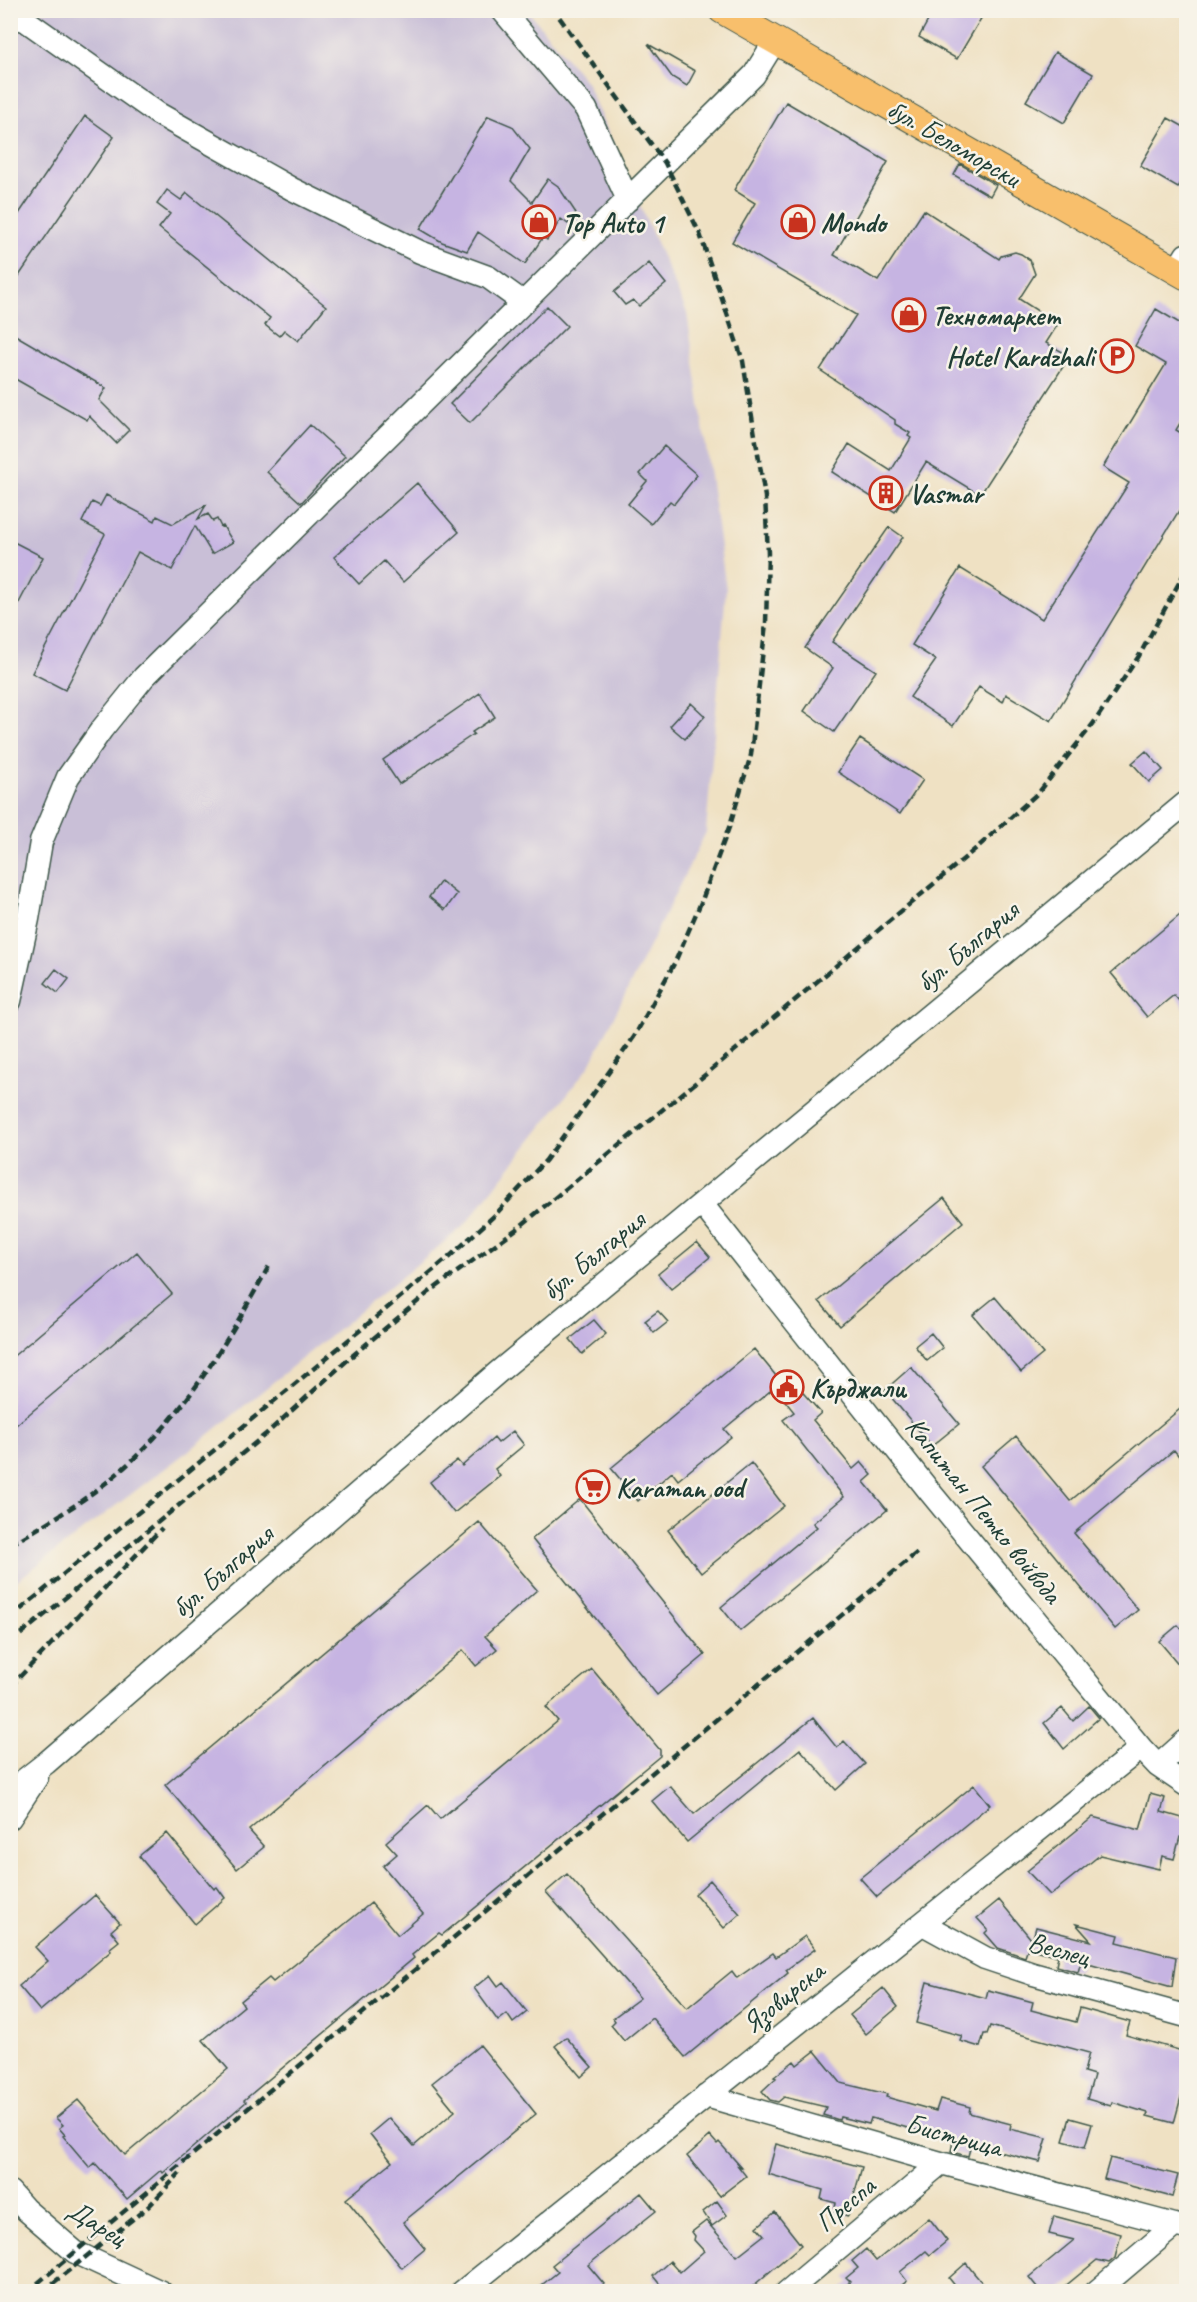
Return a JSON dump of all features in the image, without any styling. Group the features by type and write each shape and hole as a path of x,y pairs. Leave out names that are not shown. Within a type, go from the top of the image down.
{"main road":[{"name":"бул. Беломорски","path":"722,10 1183,267"}],"street":[{"path":"502,10 586,109 628,200"},
{"path":"10,17 25,20 157,113 291,189 420,252 488,277 524,303"},
{"path":"10,1001 19,918 41,842 68,777 102,729 144,677 754,75 775,41"},
{"name":"бул. България","path":"10,1791 46,1763 497,1373 1186,803"},
{"name":"Капитан Петко войвода","path":"702,1204 930,1492 1141,1748 1158,1766 1186,1785"},
{"path":"1158,1766 1186,1742"},
{"name":"Язовирска","path":"462,2292 1141,1748"},
{"name":"бул. България","path":"10,1818 46,1763"},
{"name":"Веслец","path":"923,1924 985,1958 1033,1974 1186,2016"},
{"name":"Бистрица","path":"706,2096 941,2163 1181,2226"},
{"name":"Преспа","path":"787,2292 941,2163"},
{"name":"Дарец","path":"10,2192 25,2209 75,2252 161,2292"},
{"path":"1096,2292 1181,2226"}],"shaded area":[{"path":"11,11 528,11 586,82 687,313 726,589 706,832 590,1065 465,1225 200,1442 11,1585"}],"building":[{"path":"934,10 986,10 957,59 919,37"},
{"path":"648,44 695,71 687,86 672,77"},
{"path":"1055,52 1093,74 1064,123 1026,101"},
{"path":"786,102 888,162 834,255 878,281 924,210 999,259 1001,256 1015,252 1030,260 1035,274 1019,299 1058,324 1046,343 1070,356 980,495 926,462 895,512 832,472 849,444 891,471 911,438 908,436 910,433 895,424 895,420 820,370 856,315 732,242 755,203 734,190"},
{"path":"85,116 114,137 10,289 10,227"},
{"path":"488,116 512,126 530,149 511,181 532,202 548,179 558,186 576,213 568,224 561,219 547,240 543,237 525,264 478,232 467,251 442,242 420,229"},
{"path":"1168,118 1186,128 1186,172 1178,188 1140,166"},
{"path":"960,164 996,185 990,196 954,175"},
{"path":"167,190 181,200 187,193 326,306 298,341 284,330 279,336 265,325 270,318 159,228 170,214 157,204"},
{"path":"649,263 666,284 639,306 633,300 625,305 614,292"},
{"path":"547,306 567,326 470,423 450,404"},
{"path":"1156,309 1186,327 1186,413 1176,430 1186,436 1186,499 1051,721 1006,694 1003,702 979,687 953,726 910,697 936,660 912,645 960,568 1042,619 1129,483 1103,467 1166,364 1135,346"},
{"path":"10,332 106,388 99,400 129,430 116,443 89,416 87,420 10,376"},
{"path":"310,425 345,456 301,503 267,472"},
{"path":"664,446 697,475 674,504 670,501 651,524 628,504 647,481 640,474"},
{"path":"417,483 459,532 403,582 384,561 359,584 334,557"},
{"path":"106,495 155,521 157,516 173,524 206,505 198,519 208,514 213,521 217,519 233,542 212,554 195,526 172,570 138,552 65,690 32,673 105,534 82,522 92,502 100,506"},
{"path":"889,527 903,537 832,642 876,671 834,732 804,711 833,668 805,648"},
{"path":"10,540 43,557 10,620"},
{"path":"480,693 495,717 472,732 474,734 399,784 383,760"},
{"path":"691,703 705,716 685,739 670,726"},
{"path":"860,739 923,780 900,814 838,772"},
{"path":"1146,751 1163,770 1149,782 1132,763"},
{"path":"441,881 457,894 445,910 429,897"},
{"path":"1186,910 1186,1009 1174,995 1147,1017 1111,973"},
{"path":"56,969 69,979 58,993 45,983"},
{"path":"944,1198 963,1222 840,1326 819,1301"},
{"path":"697,1242 710,1257 671,1289 658,1274"},
{"path":"137,1252 172,1294 10,1430 10,1359"},
{"path":"995,1297 1043,1354 1021,1372 973,1315"},
{"path":"658,1311 668,1322 654,1333 645,1321"},
{"path":"594,1320 606,1334 582,1354 570,1339"},
{"path":"931,1333 943,1348 927,1361 915,1346"},
{"path":"754,1349 781,1382 724,1429 731,1437 678,1480 672,1472 638,1501 611,1468"},
{"path":"911,1367 959,1424 932,1446 885,1390"},
{"path":"788,1376 821,1413 813,1420 853,1469 861,1462 872,1475 864,1482 887,1510 740,1631 721,1607 817,1527 813,1523 844,1497 783,1420 794,1412 774,1387"},
{"path":"1186,1404 1186,1465 1174,1450 1074,1533 1138,1610 1115,1629 981,1466 1016,1436 1070,1501"},
{"path":"513,1431 524,1445 495,1469 500,1476 454,1513 430,1482 457,1460 462,1466 494,1438 498,1443"},
{"path":"751,1463 784,1506 701,1573 668,1530"},
{"path":"580,1499 705,1655 657,1695 532,1539"},
{"path":"479,1522 537,1590 485,1636 497,1649 476,1666 463,1650 249,1830 264,1847 237,1869 165,1785"},
{"path":"1178,1625 1186,1634 1186,1673 1159,1641"},
{"path":"592,1669 660,1750 660,1756 442,1935 439,1933 412,1955 414,1958 244,2100 246,2102 163,2173 161,2170 127,2199 95,2163 90,2168 63,2136 65,2135 59,2128 63,2125 56,2118 78,2100 125,2155 228,2069 203,2040 244,2006 241,2001 269,1978 273,1982 371,1903 398,1935 423,1914 383,1866 397,1854 386,1842 428,1805 440,1819 558,1721 546,1707"},
{"path":"1089,1706 1099,1718 1064,1749 1044,1723 1062,1708 1073,1721"},
{"path":"813,1718 837,1748 844,1741 865,1764 836,1790 800,1749 687,1842 652,1801 670,1786 694,1814"},
{"path":"974,1785 990,1805 877,1897 860,1878"},
{"path":"1150,1794 1165,1798 1161,1812 1186,1819 1186,1838 1180,1837 1174,1859 1162,1856 1159,1869 1100,1855 1050,1895 1027,1871 1093,1817 1140,1830"},
{"path":"167,1833 214,1889 217,1887 225,1898 195,1924 139,1856"},
{"path":"567,1874 687,2008 732,1971 737,1978 773,1953 776,1957 805,1936 815,1949 786,1970 788,1973 685,2057 652,2018 624,2041 611,2025 615,2021 613,2018 640,1998 546,1892"},
{"path":"710,1880 740,1914 724,1928 695,1894"},
{"path":"95,1895 120,1923 111,1931 119,1941 109,1949 111,1951 40,2011 19,1986 48,1961 35,1947"},
{"path":"999,1900 1031,1939 1025,1957 998,1948 985,1933 988,1930 977,1918"},
{"path":"1076,1924 1119,1935 1117,1942 1176,1957 1172,1987 1081,1962 1078,1972 1056,1966 1058,1956 1030,1949 1036,1927 1091,1941"},
{"path":"490,1975 498,1986 503,1982 527,2012 513,2023 507,2014 498,2021 474,1988"},
{"path":"927,1982 986,1998 988,1990 1033,2002 1031,2010 1076,2022 1080,2008 1130,2022 1126,2035 1186,2052 1186,2087 1184,2086 1174,2123 1147,2116 1148,2113 1112,2102 1111,2106 1087,2099 1094,2075 1084,2072 1089,2053 990,2026 987,2034 984,2034 980,2047 960,2041 962,2036 916,2023"},
{"path":"883,1988 898,2007 866,2034 850,2015"},
{"path":"566,2037 592,2067 581,2077 555,2046"},
{"path":"480,2045 536,2114 403,2222 425,2249 402,2268 346,2199 392,2162 370,2134 389,2118 414,2146 455,2111 432,2083"},
{"path":"815,2051 841,2083 887,2094 886,2097 936,2111 940,2099 970,2107 969,2113 1011,2124 1010,2129 1047,2138 1040,2162 971,2145 968,2156 951,2152 953,2140 871,2118 869,2124 840,2117 839,2120 823,2115 826,2107 784,2097 778,2102 770,2100 762,2091 776,2078 774,2077 794,2061 797,2065"},
{"path":"1070,2118 1092,2124 1085,2147 1063,2141"},
{"path":"710,2136 717,2144 719,2142 746,2176 720,2196 687,2156"},
{"path":"776,2144 862,2167 848,2216 834,2212 836,2203 821,2199 823,2190 768,2174"},
{"path":"1110,2158 1178,2175 1172,2197 1104,2179"},
{"path":"641,2193 656,2211 588,2265 604,2284 595,2292 533,2292 558,2272 552,2265"},
{"path":"717,2201 727,2215 712,2226 703,2212"},
{"path":"775,2212 801,2245 746,2292 666,2292 653,2276 670,2261 680,2272 704,2251 694,2240 695,2236 692,2232 706,2221 737,2256 764,2235 757,2227"},
{"path":"1054,2216 1121,2234 1115,2258 1109,2263 1097,2260 1058,2292 1041,2292 1029,2277 1074,2240 1049,2234"},
{"path":"929,2218 947,2241 930,2255 926,2251 900,2272 907,2281 893,2292 838,2292 850,2282 846,2278 858,2268 852,2261 866,2249 876,2261"},
{"path":"966,2263 990,2292 960,2292 949,2278"}],"railway":[{"path":"10,1618 448,1258 495,1215 546,1160 634,1037 675,962 702,900 731,822 751,755 766,623 768,553 765,497 743,361 700,234 665,163 554,10"},
{"path":"10,1643 266,1434 352,1356 428,1293 518,1228 733,1052 979,846 1040,791 1093,724 1139,656 1186,570"},
{"path":"10,1545 56,1518 100,1488 149,1443 170,1420 206,1372 239,1320 269,1266"},
{"path":"10,1687 162,1528"},
{"path":"27,2292 919,1551"},
{"path":"42,2292 149,2206 180,2173"}],"place":[{"name":"Top Auto 1","path":"539,222"},
{"name":"Mondo","path":"798,222"},
{"name":"Техномаркет","path":"909,315"},
{"name":"Hotel Kardzhali","path":"1117,356"},
{"name":"Vasmar","path":"886,493"},
{"name":"Кърджали","path":"787,1387"},
{"name":"Karaman ood","path":"593,1487"}]}
